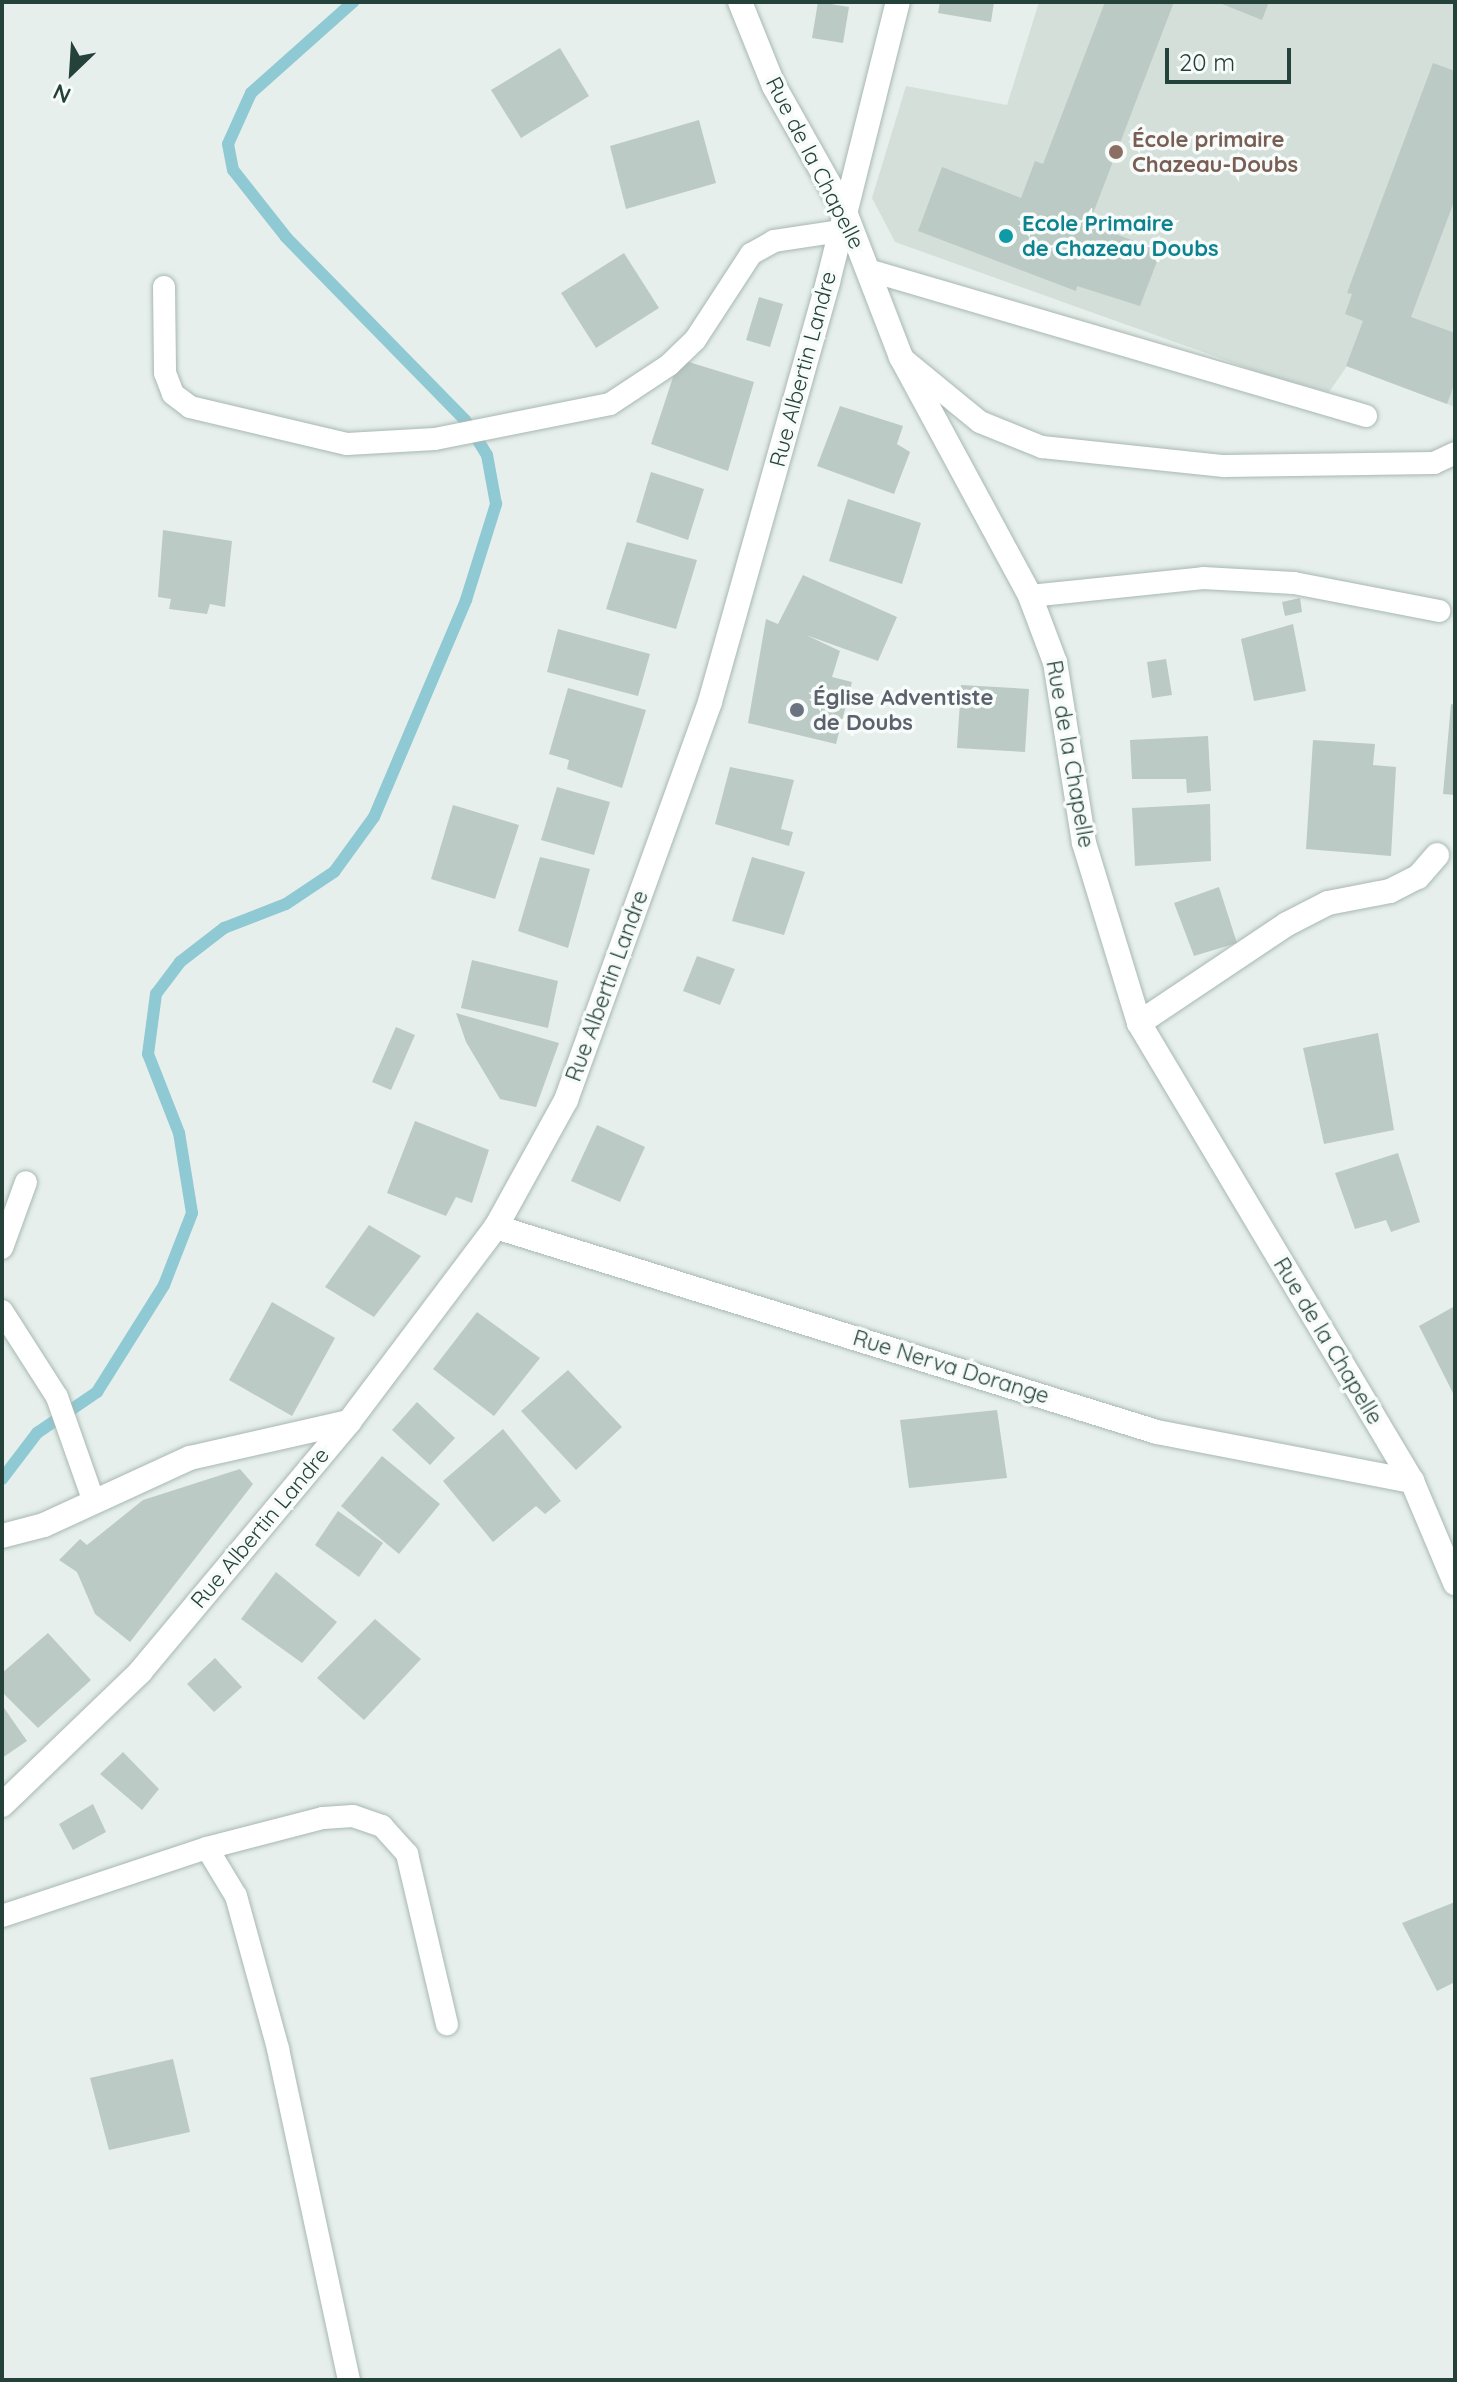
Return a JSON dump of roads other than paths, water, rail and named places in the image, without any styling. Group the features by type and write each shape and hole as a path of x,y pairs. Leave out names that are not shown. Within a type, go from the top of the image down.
{"street":[{"name":"Rue de la Chapelle","path":"740,2 774,86 868,270 901,357 1030,596 1055,662 1084,843 1139,1023 1412,1481 1455,1583"},
{"name":"Rue Albertin Landre","path":"2,1805 140,1672 349,1422 496,1227 566,1100 710,702 842,222 898,2"},
{"path":"1139,1023 1287,924 1328,903 1390,891 1418,877 1437,855"},
{"name":"Rue Nerva Dorange","path":"496,1227 1157,1432 1412,1481"},
{"path":"2,1536 32,1530 93,1499 190,1458 349,1422"}],"lane":[{"path":"164,287 165,373 173,394 190,407 259,427 347,444 435,439 610,404 669,365 695,340 751,254 774,241 842,222"},
{"path":"868,270 1031,314 1205,372 1366,416"},
{"path":"901,357 980,422 1042,447 1224,466 1434,463 1455,453"},
{"path":"1030,596 1203,578 1294,583 1439,611"},
{"path":"2,1248 26,1182"},
{"path":"2,1311 57,1397 93,1499"},
{"path":"2,1916 207,1848 323,1818 353,1816 382,1826 407,1854 447,2024"},
{"path":"207,1848 236,1896 278,2049 349,2380"}],"waterway":[{"path":"2,1479 37,1433 97,1392 164,1285 192,1213 179,1133 148,1054 156,994 180,962 224,928 286,904 334,872 374,817 466,600 496,504 487,455 465,420 286,237 233,170 228,144 251,93 353,2"}],"place":[{"name":"École primaire Chazeau-Doubs","path":"1116,152"},
{"name":"Ecole Primaire de Chazeau Doubs","path":"1006,236"},
{"name":"Église Adventiste de Doubs","path":"797,710"}]}
